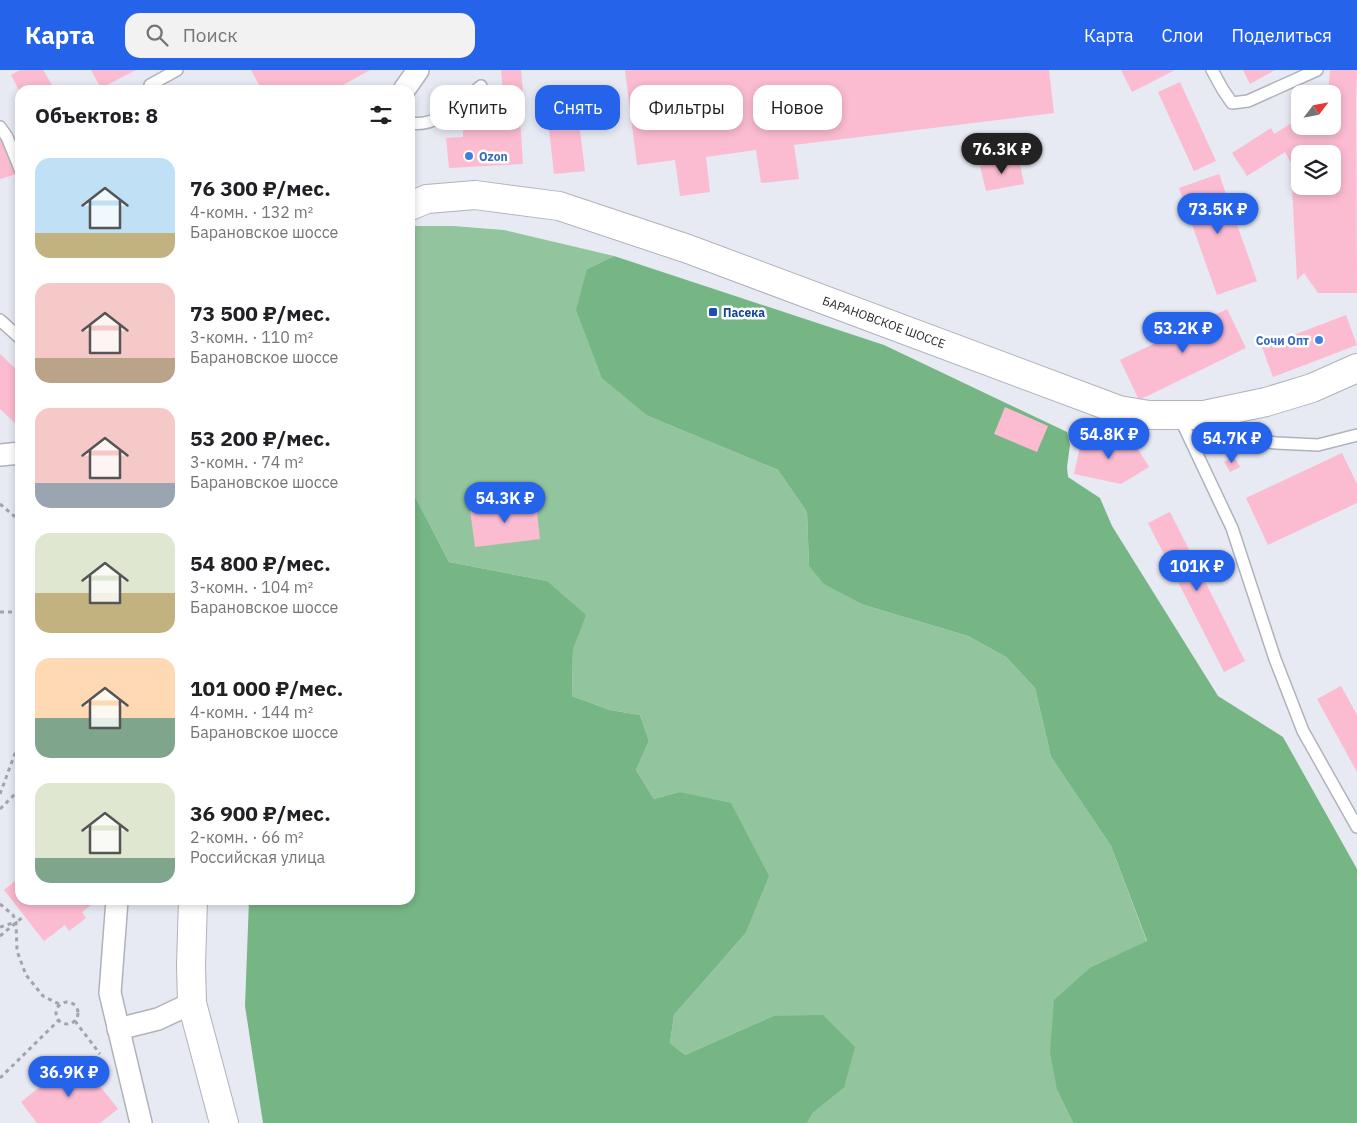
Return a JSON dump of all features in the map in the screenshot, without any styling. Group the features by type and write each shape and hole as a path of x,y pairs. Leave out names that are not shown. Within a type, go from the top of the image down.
{"main road":[{"name":"БАРАНОВСКОЕ ШОССЕ","path":"415,204 427,199 475,195 559,206 688,249 1119,410 1148,415 1192,415 1266,402 1312,388 1357,368"},
{"path":"193,905 192,1003 224,1123"}],"street":[{"path":"408,85 418,70"},
{"path":"0,455 15,454"},
{"path":"117,905 110,993 141,1123"},
{"path":"118,1029 158,1018 192,1003"}],"lane":[{"path":"150,85 177,70"},
{"path":"1212,70 1232,103 1248,101 1317,70"},
{"path":"415,124 420,125 430,122"},
{"path":"0,127 7,137 15,157"},
{"path":"0,320 15,334"},
{"path":"1192,415 1248,439 1276,443 1318,445 1357,435"},
{"path":"1192,415 1275,659 1303,731 1357,827"}],"path":[{"path":"0,504 15,517"},
{"path":"0,612 15,612"},
{"path":"0,794 15,754"},
{"path":"0,809 15,794"},
{"path":"0,904 13,915 16,922 17,951 26,975 42,996 59,1004 67,1001 75,1005 78,1013 75,1021 67,1024 59,1020 56,1012 59,1004"},
{"path":"0,936 24,916"},
{"path":"0,927 16,922"},
{"path":"0,1078 59,1020"}],"green space":[{"path":"415,226 453,226 504,230 614,256 587,269 648,416 778,470 807,512 809,566 864,605 968,636 1006,657 1035,688 1051,757 1111,846 1147,942 1091,967 1057,1090 1073,1123 807,1123 813,1113 844,1088 773,1016 685,1055 670,1043 674,1015 745,934 679,792 654,799 636,770 649,741 640,715 610,710 572,696 573,649 547,581 449,562 415,497"},
{"path":"614,256 884,345 1067,432 1070,445 1067,467 1068,477 1100,498 1112,526 1218,696 1283,737 1357,869 1357,1123 1073,1123 1057,1090 1050,1052 1054,1000 1091,967 1147,941 1111,846 1051,757 1035,688 1006,657 968,636 864,605 824,584 809,566 807,512 778,470 648,416 602,378 576,310 587,269"},
{"path":"415,497 449,562 547,581 586,615 573,649 572,696 610,710 640,715 649,741 636,770 654,799 679,792 731,803 769,876 745,934 674,1015 670,1043 685,1055 773,1016 823,1015 855,1047 844,1088 813,1113 807,1123 263,1123 245,1006 249,905 415,905"}],"building":[{"path":"20,70 43,70 52,85 16,85 11,75"},
{"path":"91,70 136,70 107,85 99,85"},
{"path":"251,70 370,70 343,85 259,85"},
{"path":"501,70 521,70 522,85 502,85"},
{"path":"625,70 1049,70 1054,113 794,145 799,179 761,183 756,150 706,157 710,192 680,196 675,160 637,165 633,130 743,130 743,85 630,85 630,110"},
{"path":"1121,70 1175,70 1132,92"},
{"path":"1243,70 1275,70 1250,84"},
{"path":"1330,70 1357,70 1357,293 1318,293 1304,273 1297,280 1292,195 1341,195 1341,145 1291,145 1291,163 1285,152 1247,176 1232,153 1271,128 1274,134 1291,124 1291,135 1341,135 1341,85 1329,85"},
{"path":"1180,82 1216,161 1194,171 1158,92"},
{"path":"463,130 521,130 523,164 449,168 446,138 463,137"},
{"path":"549,130 580,130 585,171 554,174"},
{"path":"6,136 15,167 15,175 0,179 0,138"},
{"path":"1019,158 1024,184 986,191 980,166"},
{"path":"1219,174 1257,281 1217,295 1179,188"},
{"path":"1227,309 1246,348 1139,400 1120,360"},
{"path":"1346,315 1357,345 1273,377 1262,347"},
{"path":"0,354 15,368 15,423 0,409"},
{"path":"1005,407 1048,426 1037,452 994,434"},
{"path":"1083,433 1135,444 1149,467 1121,484 1074,474"},
{"path":"1342,453 1357,484 1357,503 1268,545 1246,498"},
{"path":"1234,456 1240,467 1230,472 1224,462"},
{"path":"536,502 540,539 475,547 470,510"},
{"path":"1170,512 1245,661 1224,672 1148,523"},
{"path":"1341,686 1357,715 1357,772 1317,699"},
{"path":"15,881 15,904 4,890"},
{"path":"16,905 91,905 82,912 86,918 69,931 65,925 44,941"},
{"path":"78,1058 118,1109 100,1123 37,1123 21,1102 41,1086 37,1081 53,1068 57,1074"}],"place":[{"name":"Ozon","path":"469,156"},
{"name":"Пасека","path":"713,312"},
{"name":"Сочи Опт","path":"1319,340"}]}
